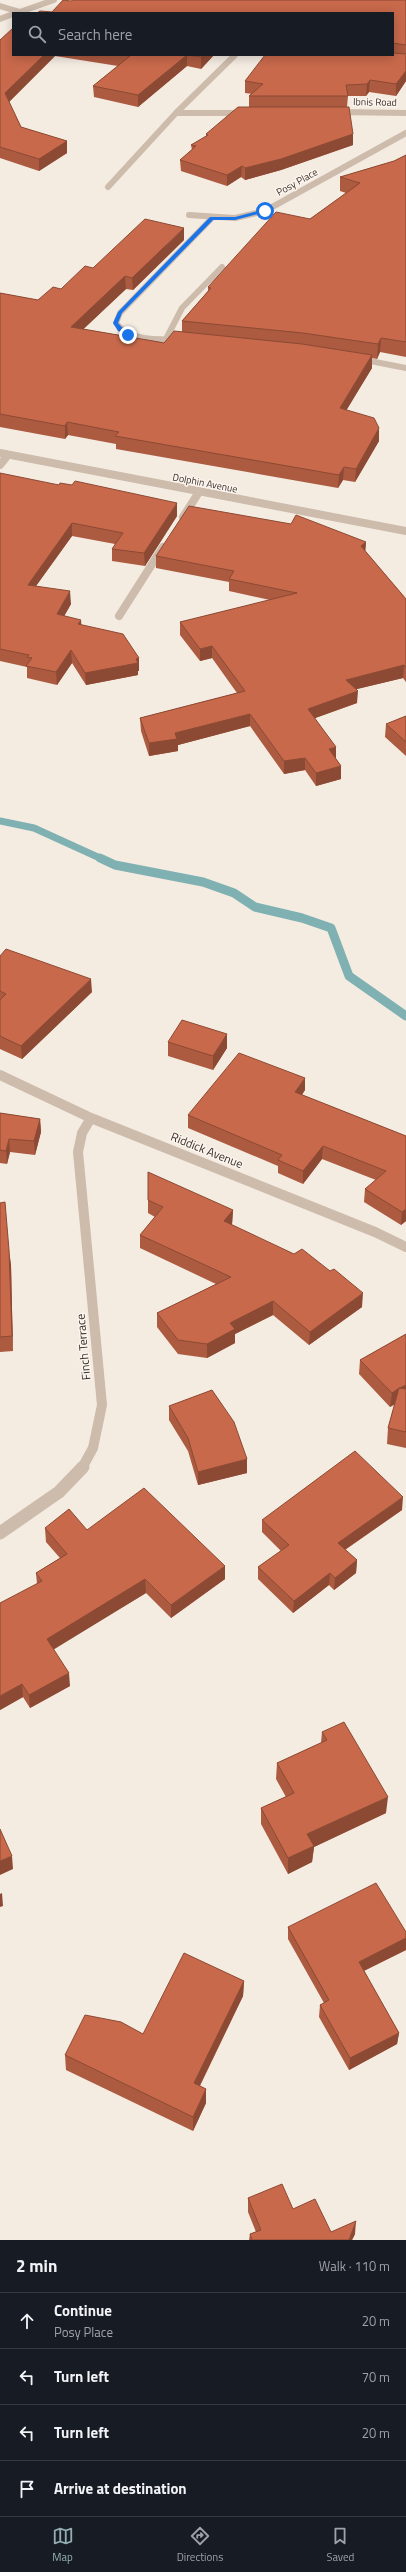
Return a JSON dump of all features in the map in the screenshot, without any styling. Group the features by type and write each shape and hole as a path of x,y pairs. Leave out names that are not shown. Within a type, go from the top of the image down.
{"street":[{"path":"0,6 19,12 54,0"},
{"path":"0,19 12,14"},
{"path":"108,187 176,113 234,56"},
{"path":"176,113 254,112"},
{"name":"Ibnis Road","path":"332,112 406,113"},
{"name":"Posy Place","path":"189,215 212,218 235,218 265,211 406,133"},
{"path":"189,341 128,335 119,330 116,323 120,313 212,218"},
{"path":"166,339 182,308 222,267"},
{"path":"348,358 406,368"},
{"path":"0,465 4,454"},
{"name":"Dolphin Avenue","path":"4,454 406,531"},
{"path":"178,525 199,492"},
{"path":"119,616 170,538"},
{"name":"Riddick Avenue","path":"0,1075 91,1118 375,1232 406,1247"},
{"name":"Finch Terrace","path":"0,1533 70,1482 88,1461 98,1434 102,1405 78,1152 82,1133 91,1118"}],"building":[{"path":"63,0 406,0 406,45 394,43 394,12 52,12"},
{"path":"12,29 12,56 43,56 5,93 21,127 67,141 39,159 0,147 0,40"},
{"path":"394,53 406,53 406,71 396,84 370,80 367,84 346,85 348,96 249,96 263,84 245,81 264,56 394,56"},
{"path":"130,56 186,56 138,95 93,86"},
{"path":"238,107 349,107 353,134 281,159 245,168 242,166 227,175 180,160 196,146 191,145 208,135 206,134"},
{"path":"406,155 406,342 381,338 378,344 303,333 182,321 211,288 208,287 276,212 310,219 360,183 340,177 394,161"},
{"path":"145,219 184,228 132,278 125,276 71,327 164,343 174,331 302,344 372,355 340,408 374,418 379,428 356,469 344,467 339,475 115,436 119,432 67,422 65,426 0,414 0,293 38,300 53,287 61,289 85,266 93,268"},
{"path":"0,473 59,485 60,483 72,485 75,481 177,503 144,553 112,549 123,533 72,523 28,585 70,591 57,614 81,620 78,624 123,634 139,658 136,659 138,663 85,673 71,650 56,672 26,666 32,658 27,657 29,655 0,649"},
{"path":"189,506 291,524 296,515 366,542 361,546 406,599 406,668 404,665 346,680 358,691 308,709 336,747 329,749 341,766 316,773 305,758 284,761 250,714 175,733 177,739 149,743 140,718 245,691 212,646 200,649 180,622 297,593 229,579 234,571 156,556"},
{"path":"406,716 406,742 386,724"},
{"path":"6,949 91,979 21,1046 0,1036 0,1000 6,994 0,991 0,956"},
{"path":"182,1020 227,1034 213,1056 168,1042"},
{"path":"239,1053 305,1078 295,1092 406,1136 406,1209 402,1212 365,1189 386,1171 323,1146 303,1171 278,1160 282,1155 188,1115"},
{"path":"0,1113 40,1119 34,1141 9,1139 6,1151 0,1150"},
{"path":"148,1172 233,1210 224,1221 294,1254 302,1249 330,1271 334,1269 363,1293 310,1332 273,1301 230,1323 235,1329 207,1344 178,1340 157,1313 231,1277 140,1235 163,1207 148,1200"},
{"path":"5,1202 9,1250 12,1336 0,1337 0,1203"},
{"path":"406,1334 406,1385 392,1393 360,1360"},
{"path":"399,1388 406,1389 406,1432 388,1428"},
{"path":"212,1390 234,1422 247,1459 198,1472 188,1438 169,1406"},
{"path":"355,1451 403,1497 338,1543 357,1560 335,1578 330,1573 294,1601 258,1567 289,1545 262,1520"},
{"path":"144,1488 225,1566 171,1605 145,1579 47,1639 69,1673 29,1695 22,1684 0,1696 0,1603 42,1581 36,1573 67,1554 45,1528 69,1509 87,1530"},
{"path":"344,1722 388,1797 307,1834 314,1846 288,1858 261,1808 294,1793 277,1763 327,1740 322,1732"},
{"path":"0,1829 12,1856 0,1861"},
{"path":"376,1883 406,1932 406,1938 359,1962 399,2033 350,2058 320,2005 329,2000 288,1927"},
{"path":"184,1953 244,1981 194,2083 206,2089 193,2117 65,2055 85,2015 121,2022 143,2034"},
{"path":"282,2184 293,2209 315,2199 331,2232 356,2221 349,2240 252,2240 250,2234 261,2230 248,2198"}],"waterway":[{"path":"0,821 34,828 102,859"},
{"path":"100,858 115,865 203,882 234,893 255,907 302,918 331,928 349,976 406,1016"}],"route":[{"path":"128,335 119,330 116,323 120,313 212,218 235,218 265,211"}]}
